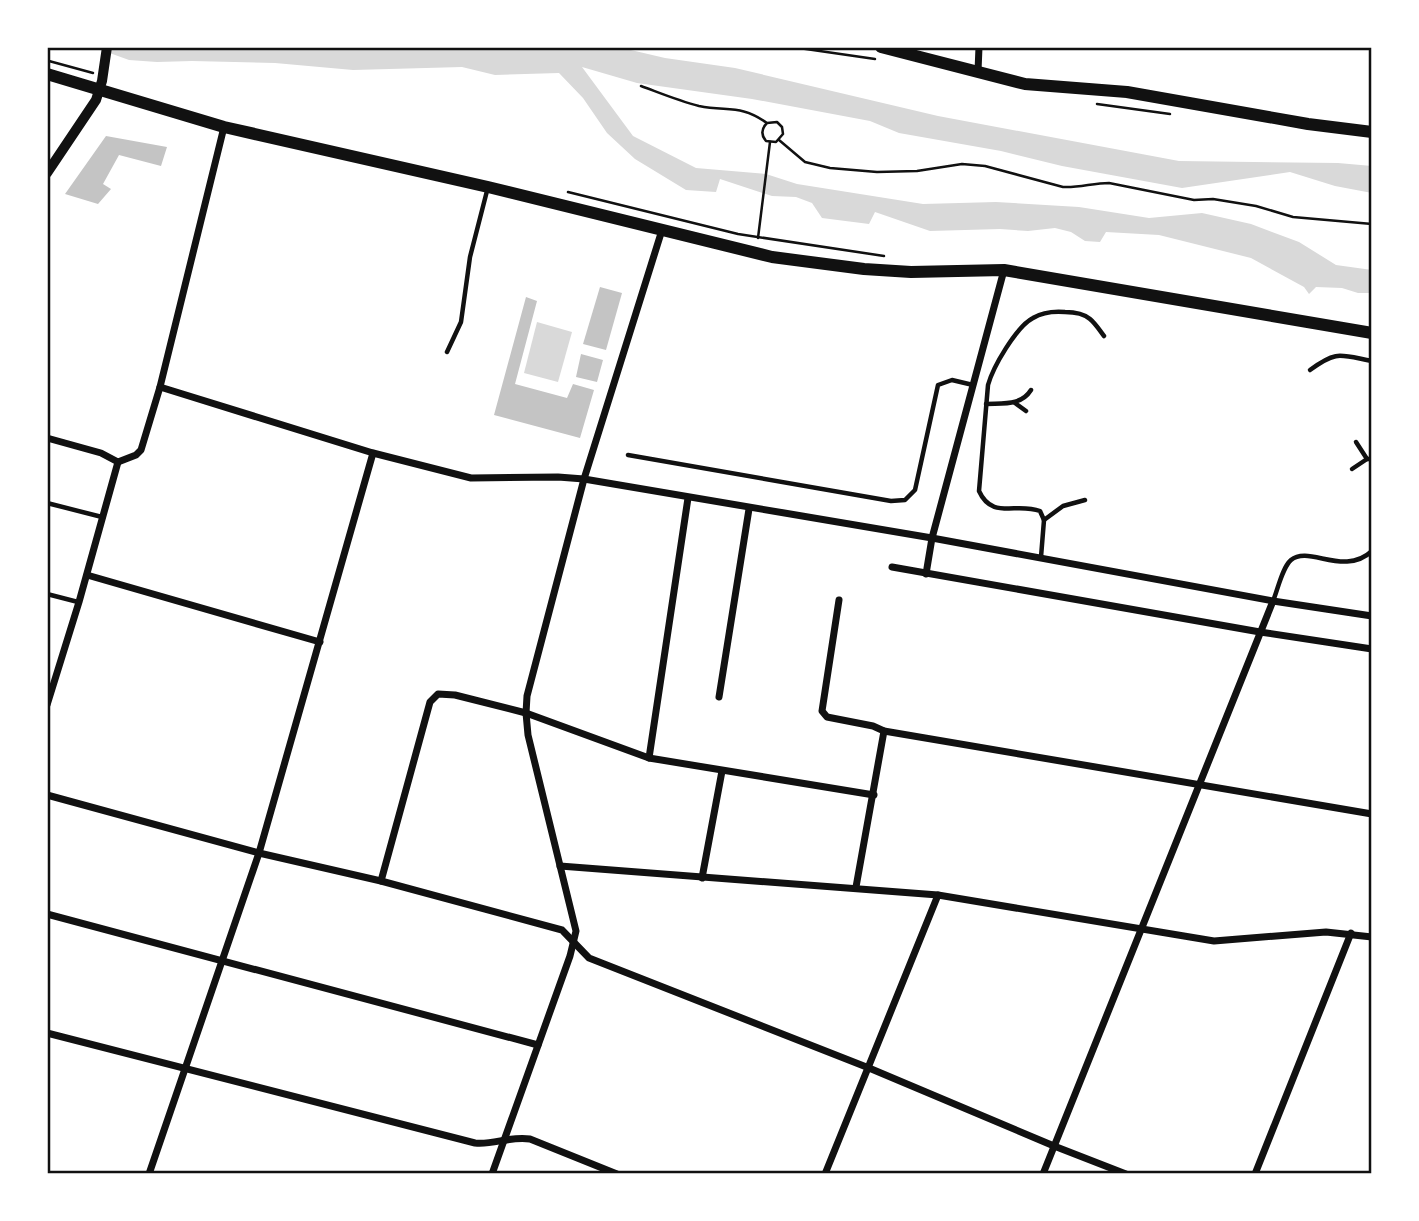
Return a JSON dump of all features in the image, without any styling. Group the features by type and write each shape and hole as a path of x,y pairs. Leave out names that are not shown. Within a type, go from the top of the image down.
{"main road":[{"path":"47,173 90,110 101,82 107,47"},
{"path":"881,47 1025,84 1127,92 1308,124 1372,132"},
{"path":"47,74 101,82 224,127 488,187 772,257 911,272 1004,270 1372,334"}],"street":[{"path":"978,71 979,47"},
{"path":"47,438 101,453 118,462 136,455 141,450 160,387 224,127"},
{"path":"492,1174 574,941 573,916 528,735 527,696 584,479 662,230"},
{"path":"926,574 932,538 1004,270"},
{"path":"160,387 373,453 471,478 584,479 932,538 1273,601 1372,616"},
{"path":"149,1174 259,853 373,453"},
{"path":"47,705 118,462"},
{"path":"649,758 688,498"},
{"path":"719,697 749,509"},
{"path":"892,567 1260,632 1372,649"},
{"path":"87,575 320,642"},
{"path":"839,600 822,711 827,717 873,726 884,731 1372,814"},
{"path":"1043,1174 1273,601"},
{"path":"381,881 430,702 438,694 455,695 526,713 649,758 873,795"},
{"path":"856,887 884,731"},
{"path":"702,878 722,771"},
{"path":"47,795 259,853 381,881 562,930 589,958 869,1068 1126,1174"},
{"path":"560,866 938,895 1214,941 1326,932 1372,937"},
{"path":"825,1174 938,895"},
{"path":"47,914 538,1045"},
{"path":"1255,1174 1351,933"},
{"path":"47,1033 475,1143 490,1143 505,1138 530,1139 617,1174"}],"lane":[{"path":"447,352 461,322 470,257 488,187"},
{"path":"1041,559 1044,520 1040,511 993,507 982,497 978,484 991,373 1023,326 1030,319 1052,311 1076,313 1090,319 1104,336"},
{"path":"1310,370 1329,356 1339,355 1372,361"},
{"path":"628,455 878,498 905,500 915,490 939,385 952,380 974,385"},
{"path":"986,404 1014,402 1027,397 1031,390"},
{"path":"1014,402 1026,411"},
{"path":"1352,468 1369,459 1356,442"},
{"path":"1044,520 1052,511 1085,500"},
{"path":"47,503 103,518"},
{"path":"1273,601 1292,558 1301,555 1350,562 1363,558 1372,551"},
{"path":"47,594 79,602"}],"path":[{"path":"47,60 101,82"},
{"path":"641,86 701,106 741,109 767,123 777,122 782,127 783,134 779,140 770,142 764,138 762,132 767,123"},
{"path":"779,140 805,162 830,169 877,172 937,169 962,164 985,166 1063,187 1109,183 1194,200 1213,199 1256,206 1293,217 1372,225"},
{"path":"761,229 770,142"},
{"path":"564,191 738,234 891,257"}],"shaded area":[{"path":"93,47 618,47 665,58 735,68 938,116 1179,161 1338,163 1372,166 1372,193 1335,186 1290,172 1182,188 899,133 870,121 752,99 637,83 582,67 633,136 696,168 766,174 797,184 923,204 996,202 1079,207 1149,218 1202,213 1251,224 1299,242 1336,265 1372,270 1372,293 1316,287 1309,294 1304,287 1251,258 1159,235 1106,232 1100,242 1085,241 1071,232 1055,228 1028,231 930,231 875,212 869,224 822,218 812,203 796,197 772,196 720,179 716,192 686,190 635,159 607,133 583,98 559,73 495,75 462,67 353,70 275,63 157,62 129,60"},
{"path":"537,322 572,332 558,382 524,373"}],"building":[{"path":"106,136 167,147 161,166 119,155 103,184 111,189 98,204 65,194"},
{"path":"600,287 622,293 606,350 583,344"},
{"path":"526,297 537,301 515,384 567,398 573,384 594,390 580,438 494,415"},
{"path":"581,354 603,360 597,382 576,377"}]}
